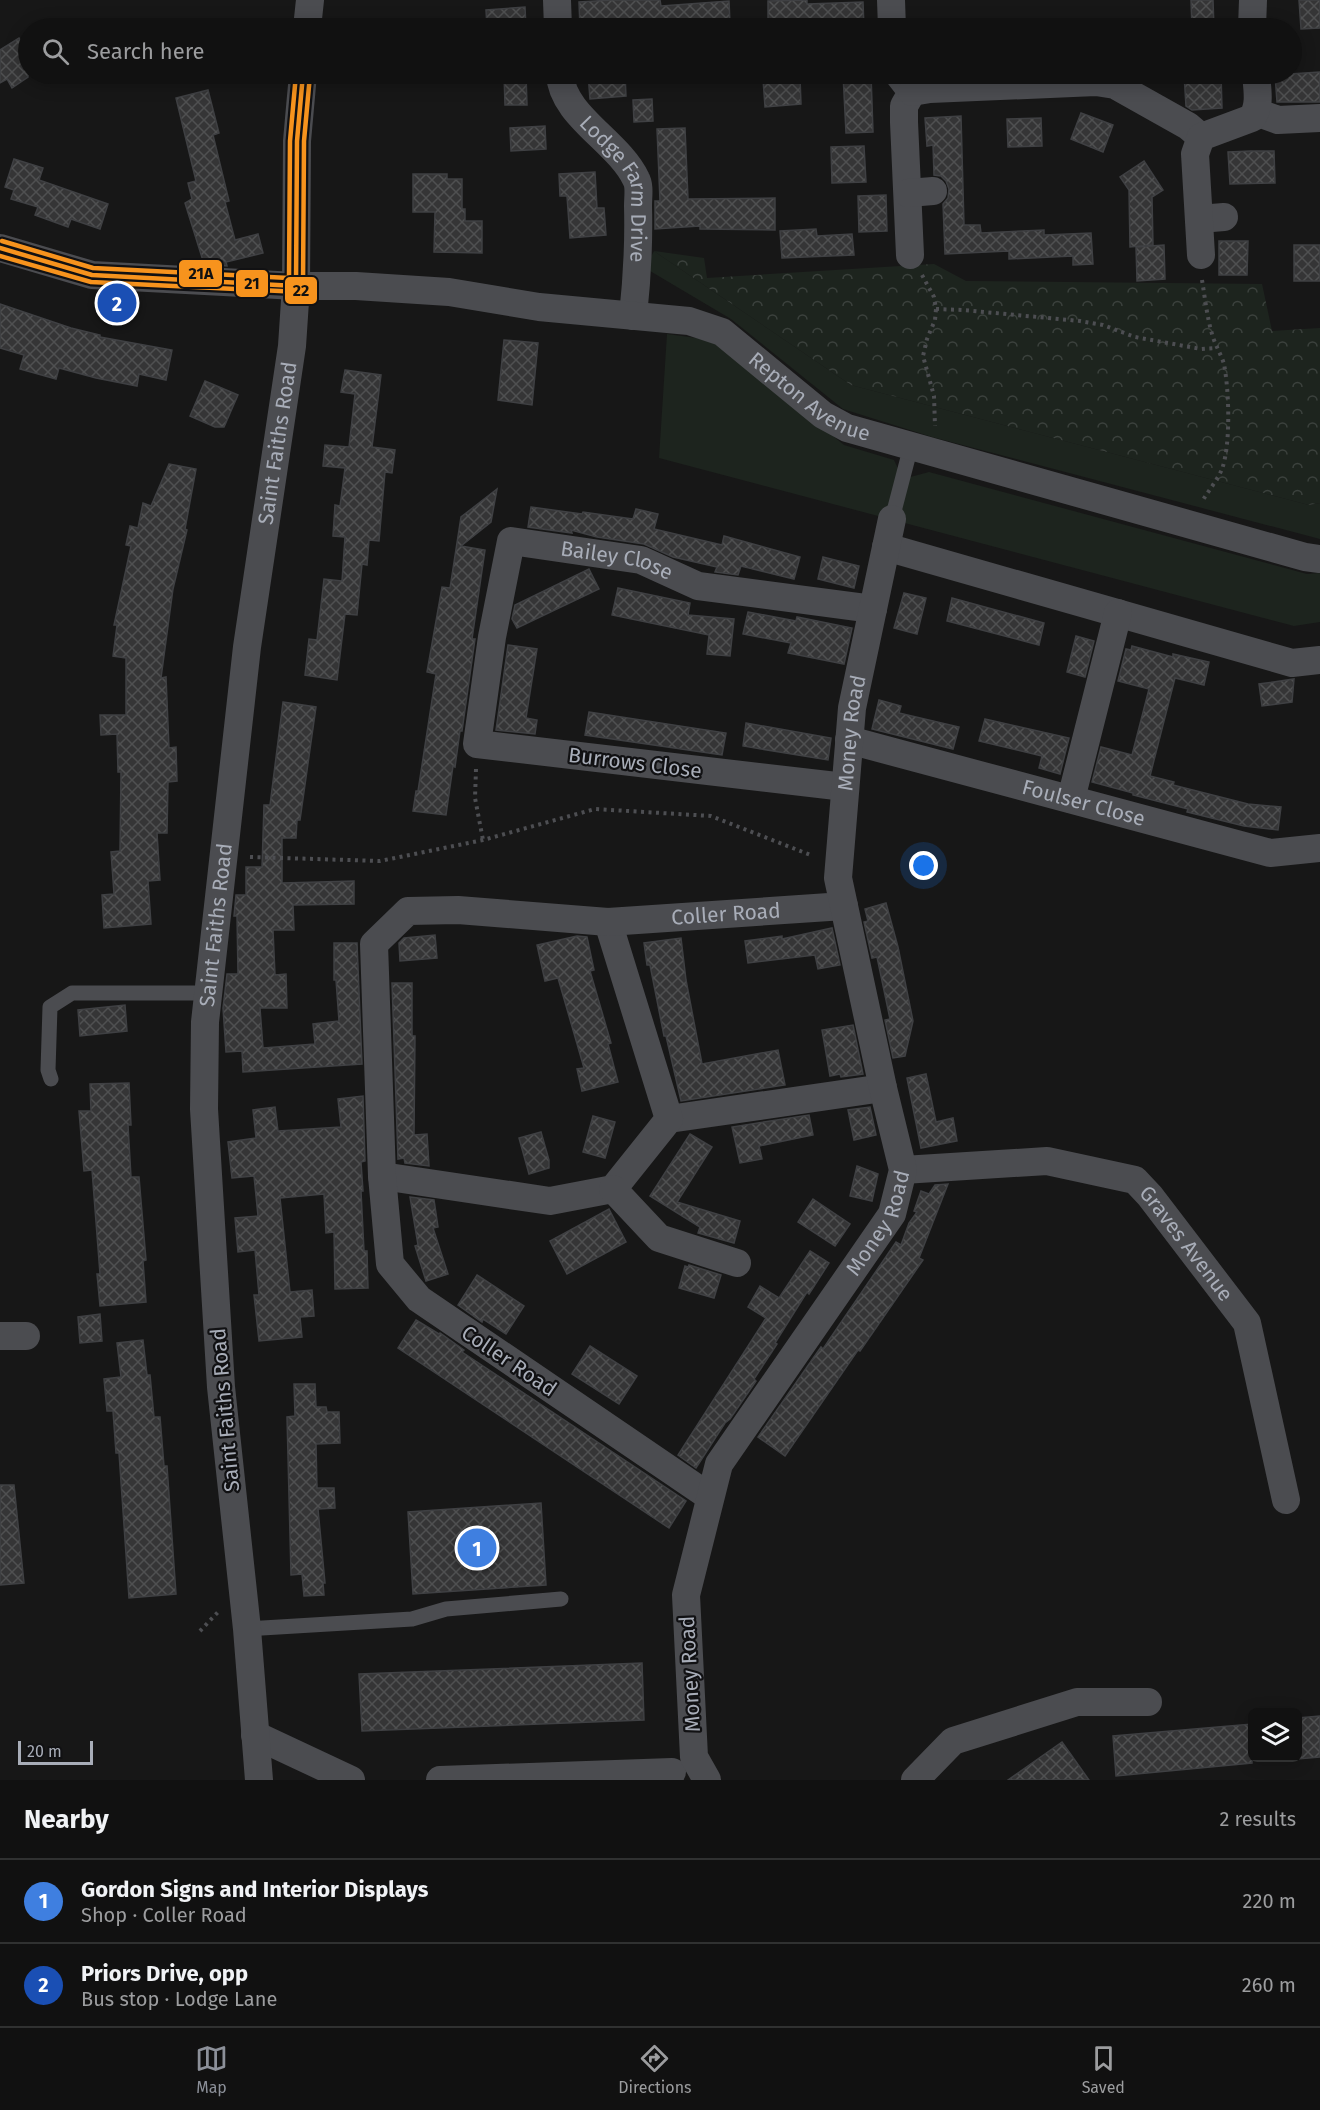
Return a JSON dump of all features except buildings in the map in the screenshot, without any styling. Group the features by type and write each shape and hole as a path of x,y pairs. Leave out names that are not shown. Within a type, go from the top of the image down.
{"street":[{"path":"308,18 310,0"},
{"path":"557,0 558,18"},
{"path":"891,0 892,18"},
{"path":"1252,18 1253,0"},
{"name":"Saint Faiths Road","path":"259,1780 247,1629 221,1387 204,1109 205,1022 247,647 292,346 296,286 297,141 302,84"},
{"name":"Lodge Farm Drive","path":"560,84 566,99 627,164 638,181 639,267 633,316"},
{"path":"905,84 904,106 920,192 910,255"},
{"path":"909,84 930,89 1049,84"},
{"path":"1109,84 1115,85 1188,126 1201,137"},
{"path":"1201,137 1252,118 1258,101 1257,84"},
{"path":"1256,112 1278,120 1320,118"},
{"path":"1200,255 1211,218 1195,154 1201,137"},
{"name":"Repton Avenue","path":"0,248 92,275 449,292 539,307 689,321 722,332 823,415 847,428 1305,557 1320,558"},
{"path":"889,533 1118,614 1292,663 1320,660"},
{"name":"Money Road","path":"707,1780 694,1757 686,1596 718,1464 892,1214 903,1170 838,878 852,708 889,533"},
{"name":"Bailey Close","path":"477,744 483,693 511,541 641,560 698,586 873,609"},
{"path":"1071,799 1118,614"},
{"name":"Foulser Close","path":"849,740 1270,853 1320,848"},
{"name":"Burrows Close","path":"477,744 845,787"},
{"name":"Coller Road","path":"710,1497 419,1299 390,1264 382,1176 374,944 408,911 458,910 608,922 844,906"},
{"path":"608,922 669,1119"},
{"path":"382,1176 550,1201 614,1189 669,1119 883,1088"},
{"name":"Graves Avenue","path":"903,1170 1047,1161 1135,1180 1150,1196 1247,1323 1286,1500"},
{"path":"614,1189 659,1238 737,1263"},
{"path":"915,1780 953,1741 1077,1702 1148,1702"},
{"path":"255,1736 351,1780"},
{"path":"440,1780 672,1772"}],"lane":[{"path":"889,533 920,449"},
{"path":"51,1079 48,1070 50,1007 72,993 208,993"},
{"path":"247,1629 412,1619 446,1609 561,1599"}],"path":[{"path":"910,255 915,271 922,275 934,297 936,309 935,320 923,356 936,411 935,426 920,449"},
{"path":"1195,526 1200,505 1222,469 1227,438 1226,379 1223,360 1216,348 1203,290 1200,255"},
{"path":"936,309 1080,321 1103,325 1135,337 1201,349 1216,348"},
{"path":"477,744 475,798 483,840"},
{"path":"223,856 380,861 483,840 595,809 711,816 839,866"}],"green space":[{"path":"654,251 851,385 1309,505 1320,503 1320,539 932,437 843,409 731,319 645,268"},
{"path":"654,251 704,258 707,278 934,264 966,281 1262,284 1272,331 1320,328 1320,503 1309,505 851,385"},
{"path":"667,334 704,339 730,351 844,445 894,460 903,479 929,472 1307,574 1320,573 1320,622 1294,626 659,458"}],"transit line":[{"name":"21A","path":"2,241 93,268 289,278 290,141 295,84"},
{"name":"21","path":"0,248 92,275 296,286 297,141 302,84"},
{"name":"22","path":"0,256 91,282 300,292 303,286 304,141 309,84"}],"place":[{"name":"Priors Drive, opp","path":"117,303"},
{"name":"Gordon Signs and Interior Displays","path":"477,1548"}]}
